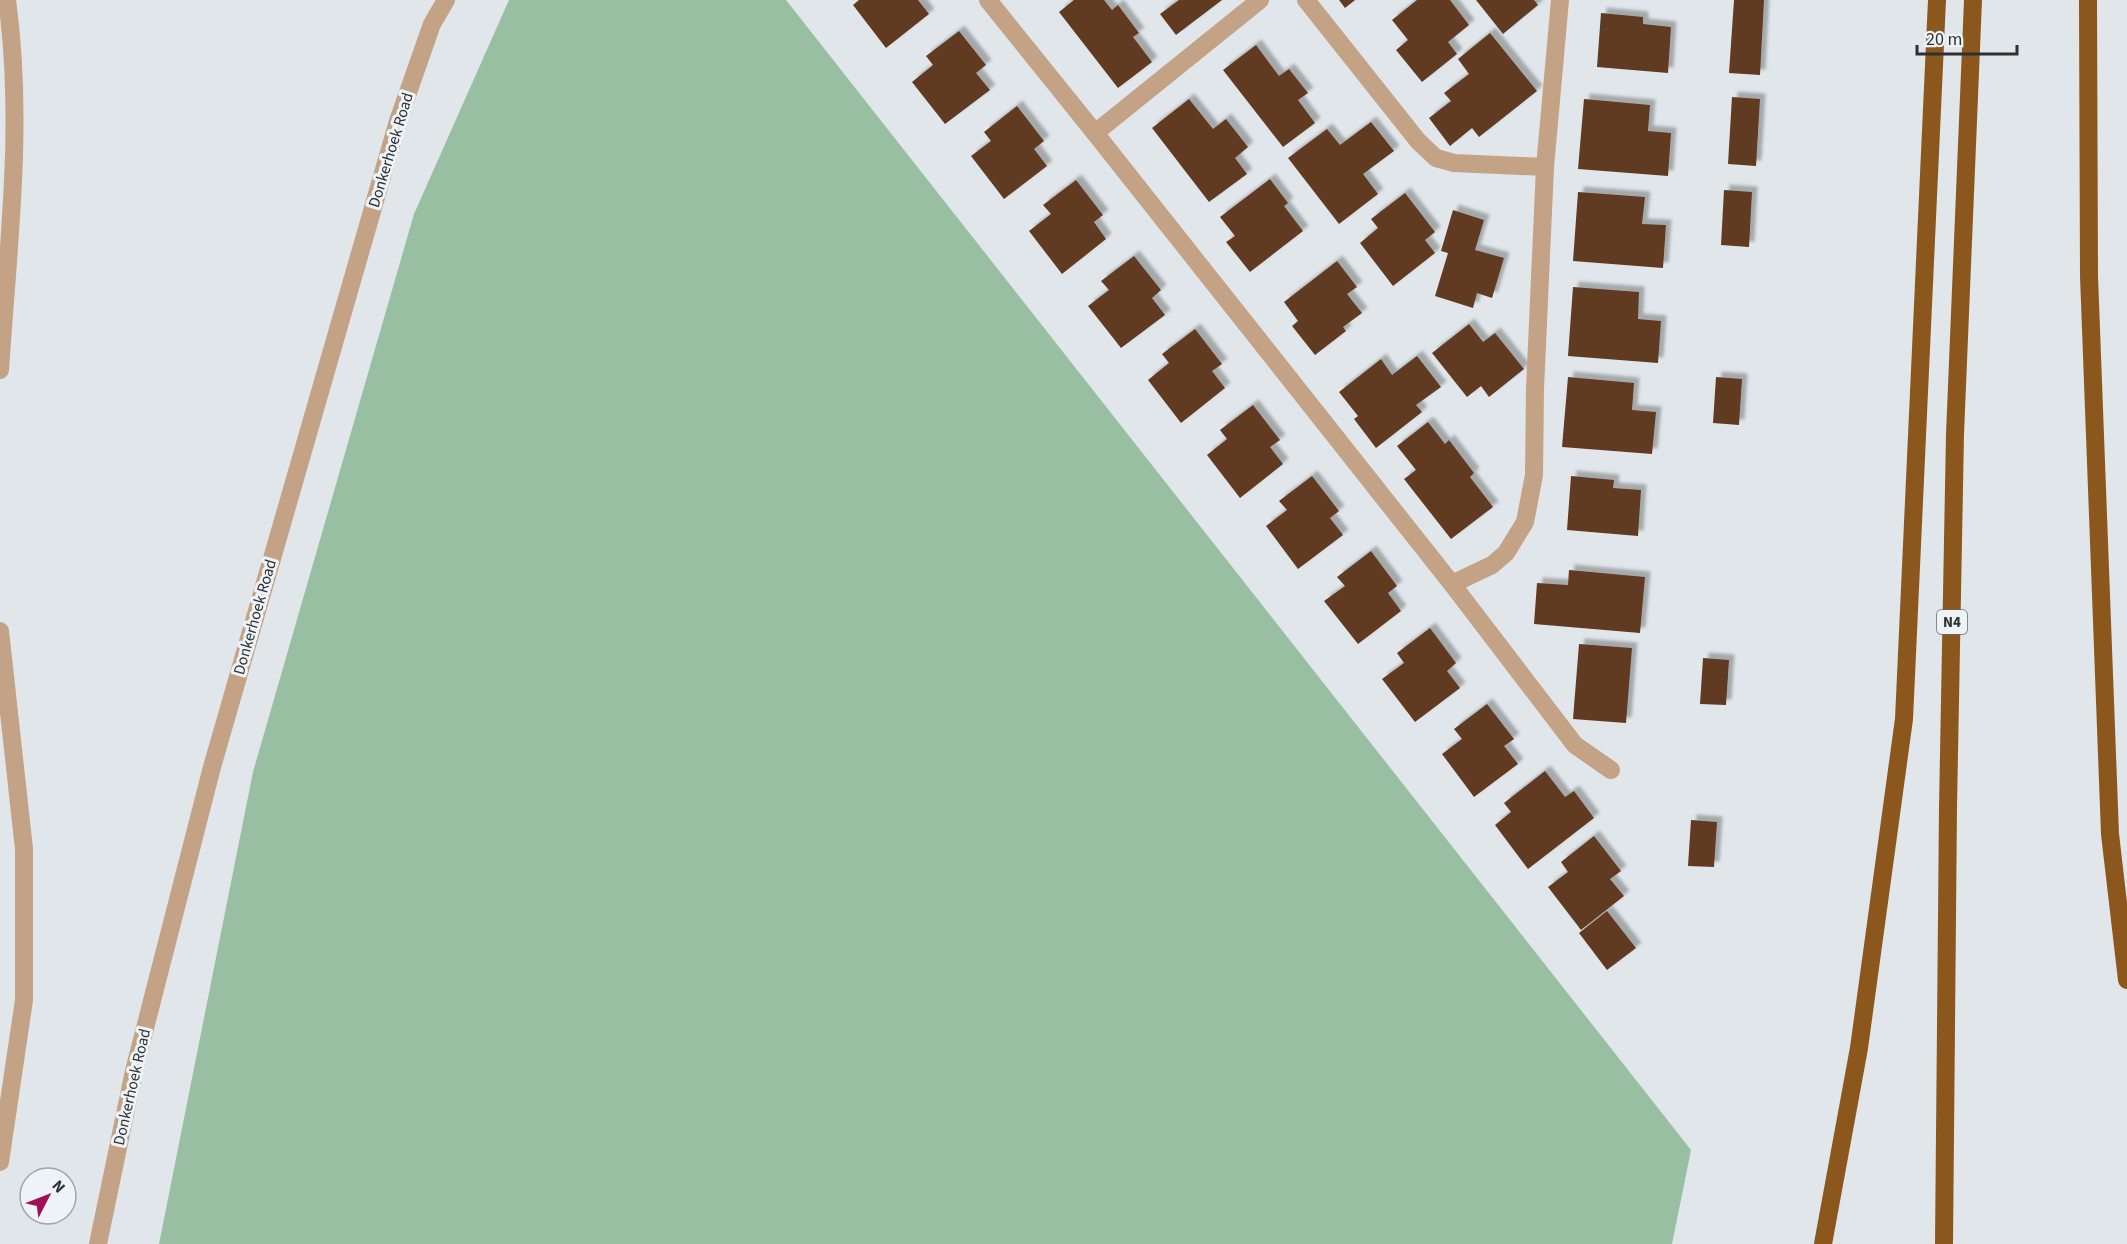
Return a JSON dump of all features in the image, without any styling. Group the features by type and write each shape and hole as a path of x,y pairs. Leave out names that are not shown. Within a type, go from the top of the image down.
{"highway":[{"path":"1823,1244 1859,1048 1904,719 1937,0"},
{"name":"N4","path":"1944,1244 1948,807 1955,446 1972,0"},
{"path":"2088,0 2089,276 2110,834 2127,980"}],"street":[{"path":"0,370 15,138 13,46 7,0"},
{"name":"Donkerhoek Road","path":"98,1244 134,1071 212,767 398,121 432,24 446,0"},
{"path":"988,0 1452,584 1575,745 1611,770"},
{"path":"1095,133 1260,0"},
{"path":"1306,0 1418,141 1436,158 1454,163 1545,167"},
{"path":"1452,584 1492,565 1506,553 1525,522 1534,475 1535,389 1545,167 1560,0"},
{"path":"0,631 24,849 24,1000 0,1162"}],"green space":[{"path":"509,0 786,0 1691,1150 1672,1244 159,1244 253,772 414,214"}],"building":[{"path":"859,0 918,0 929,14 886,48 853,5"},
{"path":"1074,0 1104,0 1112,10 1118,5 1139,33 1133,37 1152,62 1118,88 1059,12"},
{"path":"1179,0 1222,0 1176,35 1160,14"},
{"path":"1339,0 1355,0 1345,8"},
{"path":"1417,0 1450,0 1469,25 1448,42 1457,54 1422,82 1396,50 1408,40 1392,20"},
{"path":"1476,0 1534,0 1538,5 1503,34"},
{"path":"1734,0 1764,0 1760,75 1729,73"},
{"path":"1601,13 1643,17 1643,24 1671,27 1668,73 1597,67"},
{"path":"959,31 986,65 976,73 990,90 945,124 912,82 933,65 926,56"},
{"path":"1490,33 1537,91 1479,137 1472,128 1450,146 1429,118 1451,101 1444,93 1469,74 1458,59"},
{"path":"1256,45 1279,76 1289,69 1308,93 1298,100 1315,123 1283,147 1223,70"},
{"path":"1732,97 1760,99 1756,166 1728,164"},
{"path":"1189,99 1213,129 1226,119 1248,147 1235,158 1247,174 1209,202 1152,128"},
{"path":"1584,99 1650,105 1648,131 1671,133 1668,176 1578,169"},
{"path":"1017,106 1044,141 1034,149 1047,166 1004,199 971,156 991,141 984,132"},
{"path":"1371,122 1394,151 1363,174 1378,194 1339,224 1288,158 1327,129 1340,145"},
{"path":"1270,179 1288,203 1284,206 1303,231 1250,272 1226,242 1235,236 1220,217"},
{"path":"1076,180 1103,215 1094,222 1106,239 1062,274 1029,231 1051,214 1043,205"},
{"path":"1724,190 1752,192 1749,247 1721,245"},
{"path":"1578,192 1645,197 1642,224 1666,225 1663,268 1573,261"},
{"path":"1405,193 1435,232 1425,240 1435,253 1393,286 1360,243 1378,228 1371,219"},
{"path":"1453,210 1484,220 1475,250 1504,258 1492,298 1477,293 1473,308 1435,296 1448,253 1441,251"},
{"path":"1134,256 1161,290 1152,298 1165,315 1121,348 1088,306 1109,290 1101,281"},
{"path":"1337,261 1357,287 1347,294 1362,313 1343,327 1346,331 1315,355 1292,326 1298,321 1284,302"},
{"path":"1573,287 1639,292 1638,319 1661,321 1658,363 1568,356"},
{"path":"1469,324 1483,342 1495,333 1524,369 1489,397 1481,386 1467,397 1432,353"},
{"path":"1195,329 1222,364 1212,371 1225,388 1181,423 1148,380 1169,363 1162,354"},
{"path":"1417,356 1441,387 1416,405 1422,412 1376,448 1354,419 1358,416 1339,392 1381,359 1392,375"},
{"path":"1568,377 1634,383 1632,410 1656,412 1652,454 1562,447"},
{"path":"1716,377 1742,379 1739,425 1713,423"},
{"path":"1253,405 1280,440 1270,447 1283,464 1240,498 1207,455 1227,439 1220,430"},
{"path":"1428,422 1445,444 1449,440 1474,473 1470,477 1493,507 1451,539 1404,479 1416,470 1397,446"},
{"path":"1312,476 1339,511 1330,518 1343,535 1298,569 1266,526 1287,510 1279,501"},
{"path":"1571,476 1614,480 1613,488 1641,490 1638,536 1567,530"},
{"path":"1371,551 1397,586 1388,593 1401,611 1358,644 1324,601 1345,586 1337,577"},
{"path":"1569,570 1645,577 1640,633 1534,624 1537,583 1568,585"},
{"path":"1430,628 1456,663 1447,671 1460,688 1415,722 1382,679 1404,663 1397,653"},
{"path":"1579,644 1632,648 1626,723 1573,719"},
{"path":"1703,658 1729,660 1726,705 1700,704"},
{"path":"1487,704 1514,739 1504,746 1518,764 1474,797 1442,754 1462,739 1454,729"},
{"path":"1545,771 1565,797 1574,791 1594,818 1528,869 1495,825 1511,812 1504,803"},
{"path":"1691,820 1717,822 1714,867 1688,866"},
{"path":"1594,836 1621,871 1610,879 1624,896 1581,930 1548,887 1568,872 1561,862"},
{"path":"1607,911 1636,948 1607,970 1579,933"}]}
